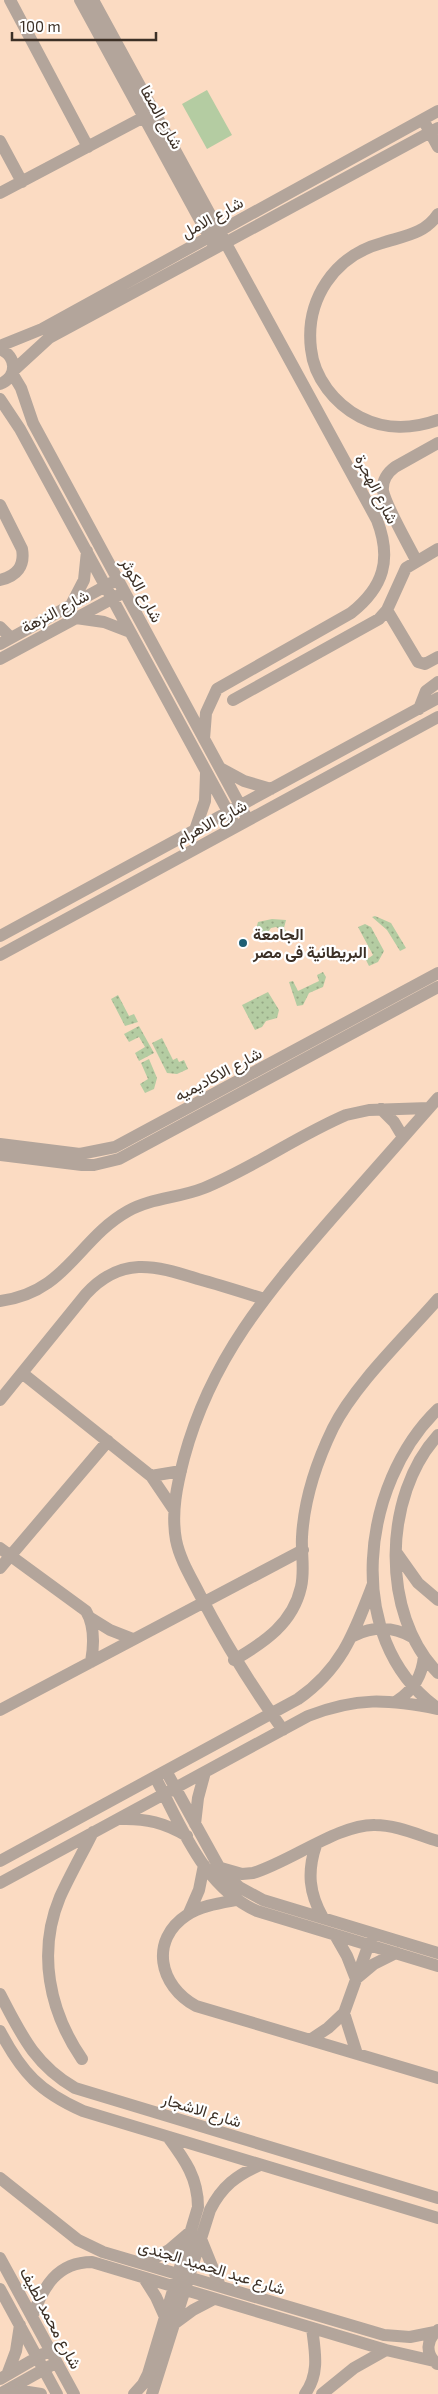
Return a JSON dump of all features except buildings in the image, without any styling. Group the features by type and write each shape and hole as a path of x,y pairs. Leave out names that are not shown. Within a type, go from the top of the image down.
{"street":[{"path":"10,0 88,147"},
{"name":"شارع الصفا","path":"80,0 144,117 218,240"},
{"name":"شارع الصفا","path":"93,0 218,240"},
{"name":"شارع الامل","path":"0,384 7,381 13,372 49,338 438,111"},
{"path":"0,194 144,117"},
{"path":"423,120 434,130 438,147"},
{"name":"شارع الامل","path":"0,347 42,329 434,130"},
{"path":"0,141 22,182"},
{"path":"438,214 424,228 411,236 368,248 343,263 322,287 315,302 309,336 316,369 324,384 347,409 377,424 394,427 411,427 438,420"},
{"name":"شارع الهجرة","path":"204,739 206,713 217,689 351,613 363,603 373,592 380,578 385,549 377,520 218,240"},
{"name":"شارع الكوثر","path":"0,347 10,355 14,365 13,372 21,388 33,423 219,767 234,809"},
{"name":"شارع الكوثر","path":"0,399 15,421 87,551 206,771 242,823"},
{"path":"416,560 386,498 384,484 389,471 438,443"},
{"path":"0,505 22,548 23,556 18,570 13,576 0,580"},
{"path":"233,700 374,622 388,610 402,573 416,560 438,549"},
{"path":"71,605 84,580 87,551"},
{"name":"شارع النزهة","path":"5,641 118,580"},
{"name":"شارع النزهة","path":"0,659 124,592"},
{"path":"388,610 418,662 425,664 437,683 426,691 418,709"},
{"path":"76,618 104,622 130,632"},
{"path":"0,627 5,641"},
{"path":"425,664 438,657"},
{"name":"شارع الاهرام","path":"0,936 438,698"},
{"name":"شارع الاهرام","path":"0,955 438,717"},
{"path":"219,767 244,781 271,789"},
{"path":"195,830 205,801 206,771"},
{"name":"شارع الاكاديميه","path":"0,1155 82,1165 107,1162 131,1153 219,1099 418,991 438,973"},
{"name":"شارع الاكاديميه","path":"418,991 438,987"},
{"name":"شارع الاكاديميه","path":"0,1144 74,1153 104,1150 126,1142 219,1099"},
{"path":"0,1301 22,1297 49,1283 116,1218 138,1206 205,1187 338,1119 357,1112 434,1103"},
{"path":"283,1730 234,1660 182,1558 174,1526 174,1510 181,1472 197,1418 212,1380 245,1325 264,1299 434,1103"},
{"path":"380,1109 394,1122 404,1137"},
{"path":"0,1400 94,1285 126,1268 144,1266 163,1268 264,1299"},
{"path":"234,1660 261,1644 287,1619 296,1603 301,1586 306,1509 321,1455 341,1413 438,1299"},
{"path":"22,1373 152,1476 174,1510"},
{"path":"438,1409 418,1432 390,1479 382,1503 377,1530 374,1584 380,1628 394,1659 414,1687 438,1708"},
{"path":"438,1435 420,1461 410,1484 401,1514 396,1552 398,1596 412,1637 424,1656 438,1672"},
{"path":"0,1568 12,1557 108,1441"},
{"path":"152,1476 181,1472"},
{"path":"0,1548 81,1606 89,1617 110,1630 134,1640"},
{"path":"0,1710 303,1550"},
{"path":"396,1552 418,1583 438,1600"},
{"path":"0,1861 298,1699 324,1678 346,1651 374,1584"},
{"path":"89,1617 93,1639 91,1662"},
{"path":"353,1636 366,1630 380,1628 392,1629 412,1637"},
{"path":"397,1701 414,1687 423,1667 424,1656"},
{"path":"0,1883 308,1716 342,1705 379,1700 438,1708"},
{"path":"166,1770 170,1791 187,1836 204,1865 223,1890 236,1900 257,1911 335,1935 370,1939 438,1953"},
{"path":"196,1824 198,1798 205,1772"},
{"path":"154,1777 170,1791 196,1824 219,1867 228,1878 250,1894 323,1918 396,1953 438,1966"},
{"path":"118,1819 154,1821 172,1827 187,1836"},
{"path":"219,1867 242,1874 253,1873 345,1830 366,1825 388,1826 438,1841"},
{"path":"82,2059 70,2041 54,2002 48,1960 49,1939 60,1897 93,1832"},
{"path":"316,1845 311,1860 310,1883 315,1905 323,1918"},
{"path":"204,1865 199,1890 189,1913 175,1926 165,1942 164,1968 175,1991 196,2006 438,2078"},
{"path":"189,1913 236,1900"},
{"path":"335,1935 347,1956 356,1979"},
{"path":"310,2040 328,2028 344,2013 370,1939"},
{"path":"356,1979 374,1964 396,1953"},
{"name":"شارع الاشجار","path":"0,1994 28,2046 45,2067 75,2088 438,2198"},
{"path":"344,2013 357,2054"},
{"path":"0,2032 20,2066 48,2093 83,2111 438,2218"},
{"path":"110,2120 116,2101"},
{"path":"168,2137 190,2168 195,2180 198,2207 196,2235 220,2286"},
{"path":"152,2394 170,2321 196,2235 223,2188 243,2172 260,2165"},
{"name":"شارع عبد الحميد الجندى","path":"0,2178 78,2240 91,2247 384,2335 410,2337 437,2331"},
{"path":"144,2264 196,2235"},
{"name":"شارع محمد لطيف","path":"0,2258 74,2394"},
{"name":"شارع عبد الحميد الجندى","path":"32,2317 40,2298 59,2272 69,2265 92,2262 386,2350 436,2363"},
{"path":"144,2278 170,2321"},
{"name":"شارع محمد لطيف","path":"0,2289 57,2394"},
{"path":"134,2394 143,2384 148,2374 170,2321 214,2299"},
{"path":"3,2377 16,2351 20,2325"},
{"path":"305,2394 313,2379 316,2368 312,2328"},
{"path":"436,2363 430,2356 428,2343 437,2331"},
{"path":"3,2377 50,2350"},
{"path":"322,2394 354,2368 386,2350"},
{"path":"5,2391 56,2362"},
{"path":"5,2391 41,2394"}],"green space":[{"path":"207,90 232,135 207,149 182,104"},
{"path":"375,916 391,923 406,948 400,951 387,930 372,917"},
{"path":"272,919 286,920 284,928 288,934 286,936 283,936 281,930 276,927 271,928 265,936 259,934 256,929 258,922"},
{"path":"365,924 371,927 384,951 378,962 369,966 366,960 373,955 358,927"},
{"path":"323,972 326,977 323,987 309,993 303,1005 297,1006 289,982 293,981 298,991 319,981 317,975"},
{"path":"268,992 279,1010 277,1018 266,1021 262,1027 255,1030 242,1005"},
{"path":"118,995 129,1016 134,1014 138,1022 125,1026 111,999"},
{"path":"139,1026 154,1053 139,1061 135,1053 145,1047 139,1037 129,1042 124,1034"},
{"path":"162,1038 173,1060 177,1058 179,1062 184,1060 188,1069 177,1074 167,1073 152,1043"},
{"path":"149,1059 157,1078 154,1089 145,1093 140,1084 148,1079 141,1063"}],"place":[{"name":"الجامعة البريطانية فى مصر","path":"243,943"}]}
